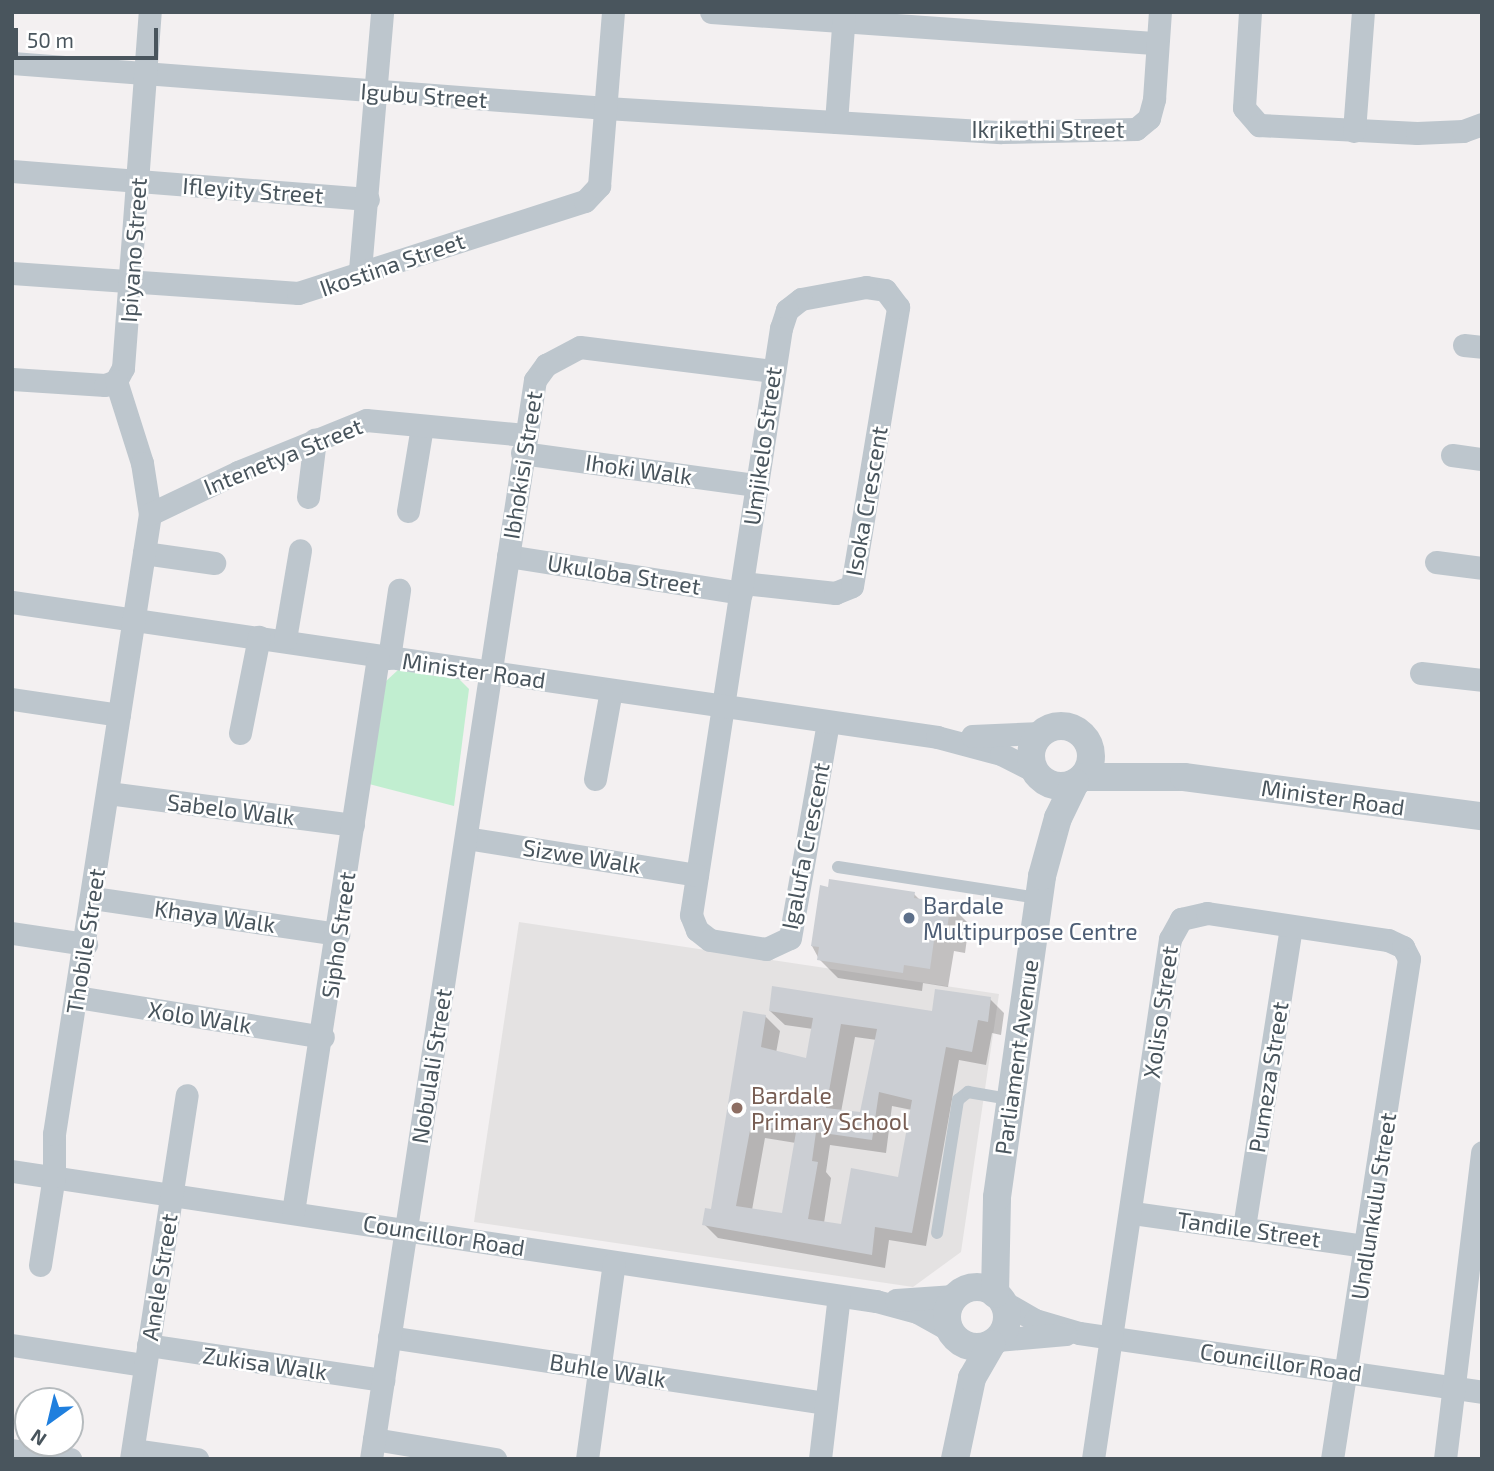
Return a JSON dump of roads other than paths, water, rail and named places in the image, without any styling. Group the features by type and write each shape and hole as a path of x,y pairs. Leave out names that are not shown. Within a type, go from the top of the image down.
{"street":[{"name":"Ipiyano Street","path":"116,381 123,368 133,282 150,12"},
{"path":"360,270 382,12"},
{"path":"606,108 613,12"},
{"path":"711,12 843,17 1157,43"},
{"name":"Ikrikethi Street","path":"836,122 1001,132 1136,129 1149,118 1154,99 1160,12"},
{"path":"1250,12 1244,108 1253,121 1270,128 1354,131 1463,131 1482,124"},
{"path":"1354,131 1363,12"},
{"path":"836,122 843,17"},
{"name":"Igubu Street","path":"12,63 376,92 836,122"},
{"name":"Ikostina Street","path":"12,273 298,293 360,270 585,201 596,193 606,108"},
{"name":"Ifleyity Street","path":"12,171 368,199"},
{"name":"Umjikelo Street","path":"725,706 772,371 784,318 801,299 876,287 890,295 898,307"},
{"name":"Isoka Crescent","path":"742,588 835,593 852,586 898,307"},
{"name":"Ibhokisi Street","path":"490,673 523,444 541,370 561,354 580,347 772,371"},
{"path":"12,379 96,386 116,381 142,463 150,514 136,617"},
{"name":"Intenetya Street","path":"150,514 315,439 366,420 422,426 523,444"},
{"path":"408,511 422,426"},
{"path":"308,497 315,439"},
{"name":"Ihoki Walk","path":"523,444 756,485"},
{"path":"1452,455 1482,458"},
{"path":"285,639 300,550"},
{"path":"144,552 214,563"},
{"name":"Ukuloba Street","path":"508,556 742,588"},
{"path":"1436,562 1482,568"},
{"name":"Sipho Street","path":"293,1212 323,1037 354,825 384,657 399,590"},
{"name":"Minister Road","path":"12,601 136,617 490,673 937,737 1001,754 1036,774"},
{"name":"Thobile Street","path":"40,1265 54,1176 54,1134 136,617"},
{"path":"240,733 259,636"},
{"name":"Nobulali Street","path":"372,1449 490,673"},
{"path":"1421,673 1482,680"},
{"path":"595,779 611,690"},
{"path":"12,699 119,715"},
{"name":"Igalufa Crescent","path":"725,706 691,915 703,936 766,949 790,937 828,722"},
{"path":"1061,726 1076,730 1087,740 1091,759 1079,780 1056,786 1036,774 1031,751 1041,733 1061,726"},
{"name":"Minister Road","path":"937,737 1041,733"},
{"name":"Minister Road","path":"1087,740 1120,758 1184,777 1482,816"},
{"name":"Parliament Avenue","path":"1036,774 1041,887"},
{"name":"Minister Road","path":"1079,780 1184,777"},
{"name":"Parliament Avenue","path":"999,1297 998,1197 1009,1099 1041,887 1058,818 1079,780"},
{"name":"Sabelo Walk","path":"108,793 354,825"},
{"name":"Sizwe Walk","path":"466,838 697,875"},
{"name":"Khaya Walk","path":"93,898 338,933"},
{"name":"Xoliso Street","path":"1093,1459 1110,1338 1133,1213 1174,928 1181,919 1207,913 1388,940 1407,953"},
{"name":"Pumeza Street","path":"1244,1227 1291,927"},
{"path":"12,933 86,944"},
{"name":"Undlunkulu Street","path":"1332,1459 1348,1372 1410,966 1407,953"},
{"name":"Xolo Walk","path":"77,997 323,1037"},
{"name":"Anele Street","path":"132,1454 187,1095"},
{"path":"1445,1459 1482,1152"},
{"name":"Councillor Road","path":"12,1171 405,1228 614,1263 876,1301 917,1312 952,1334"},
{"name":"Parliament Avenue","path":"959,1293 978,1262 998,1197"},
{"name":"Tandile Street","path":"1133,1213 1366,1246"},
{"path":"587,1459 614,1263"},
{"path":"955,1459 960,1426 975,1369 1006,1326 999,1297 980,1287 959,1293 947,1312 952,1334 960,1426"},
{"name":"Councillor Road","path":"876,1301 959,1293"},
{"path":"820,1459 839,1296"},
{"name":"Councillor Road","path":"999,1297 1035,1320 1079,1333 1482,1392"},
{"name":"Councillor Road","path":"994,1342 1079,1333"},
{"path":"952,1334 972,1347 994,1342"},
{"name":"Buhle Walk","path":"390,1337 826,1404"},
{"name":"Zukisa Walk","path":"12,1345 147,1355 383,1380"},
{"path":"372,1449 495,1459"},
{"path":"12,1450 70,1459"},
{"path":"132,1454 197,1459"}],"lane":[{"path":"838,867 1041,887"},
{"path":"937,1233 958,1100 968,1093 1009,1099"}],"place":[{"name":"Bardale Multipurpose Centre","path":"909,918"},
{"name":"Bardale Primary School","path":"737,1108"}]}
